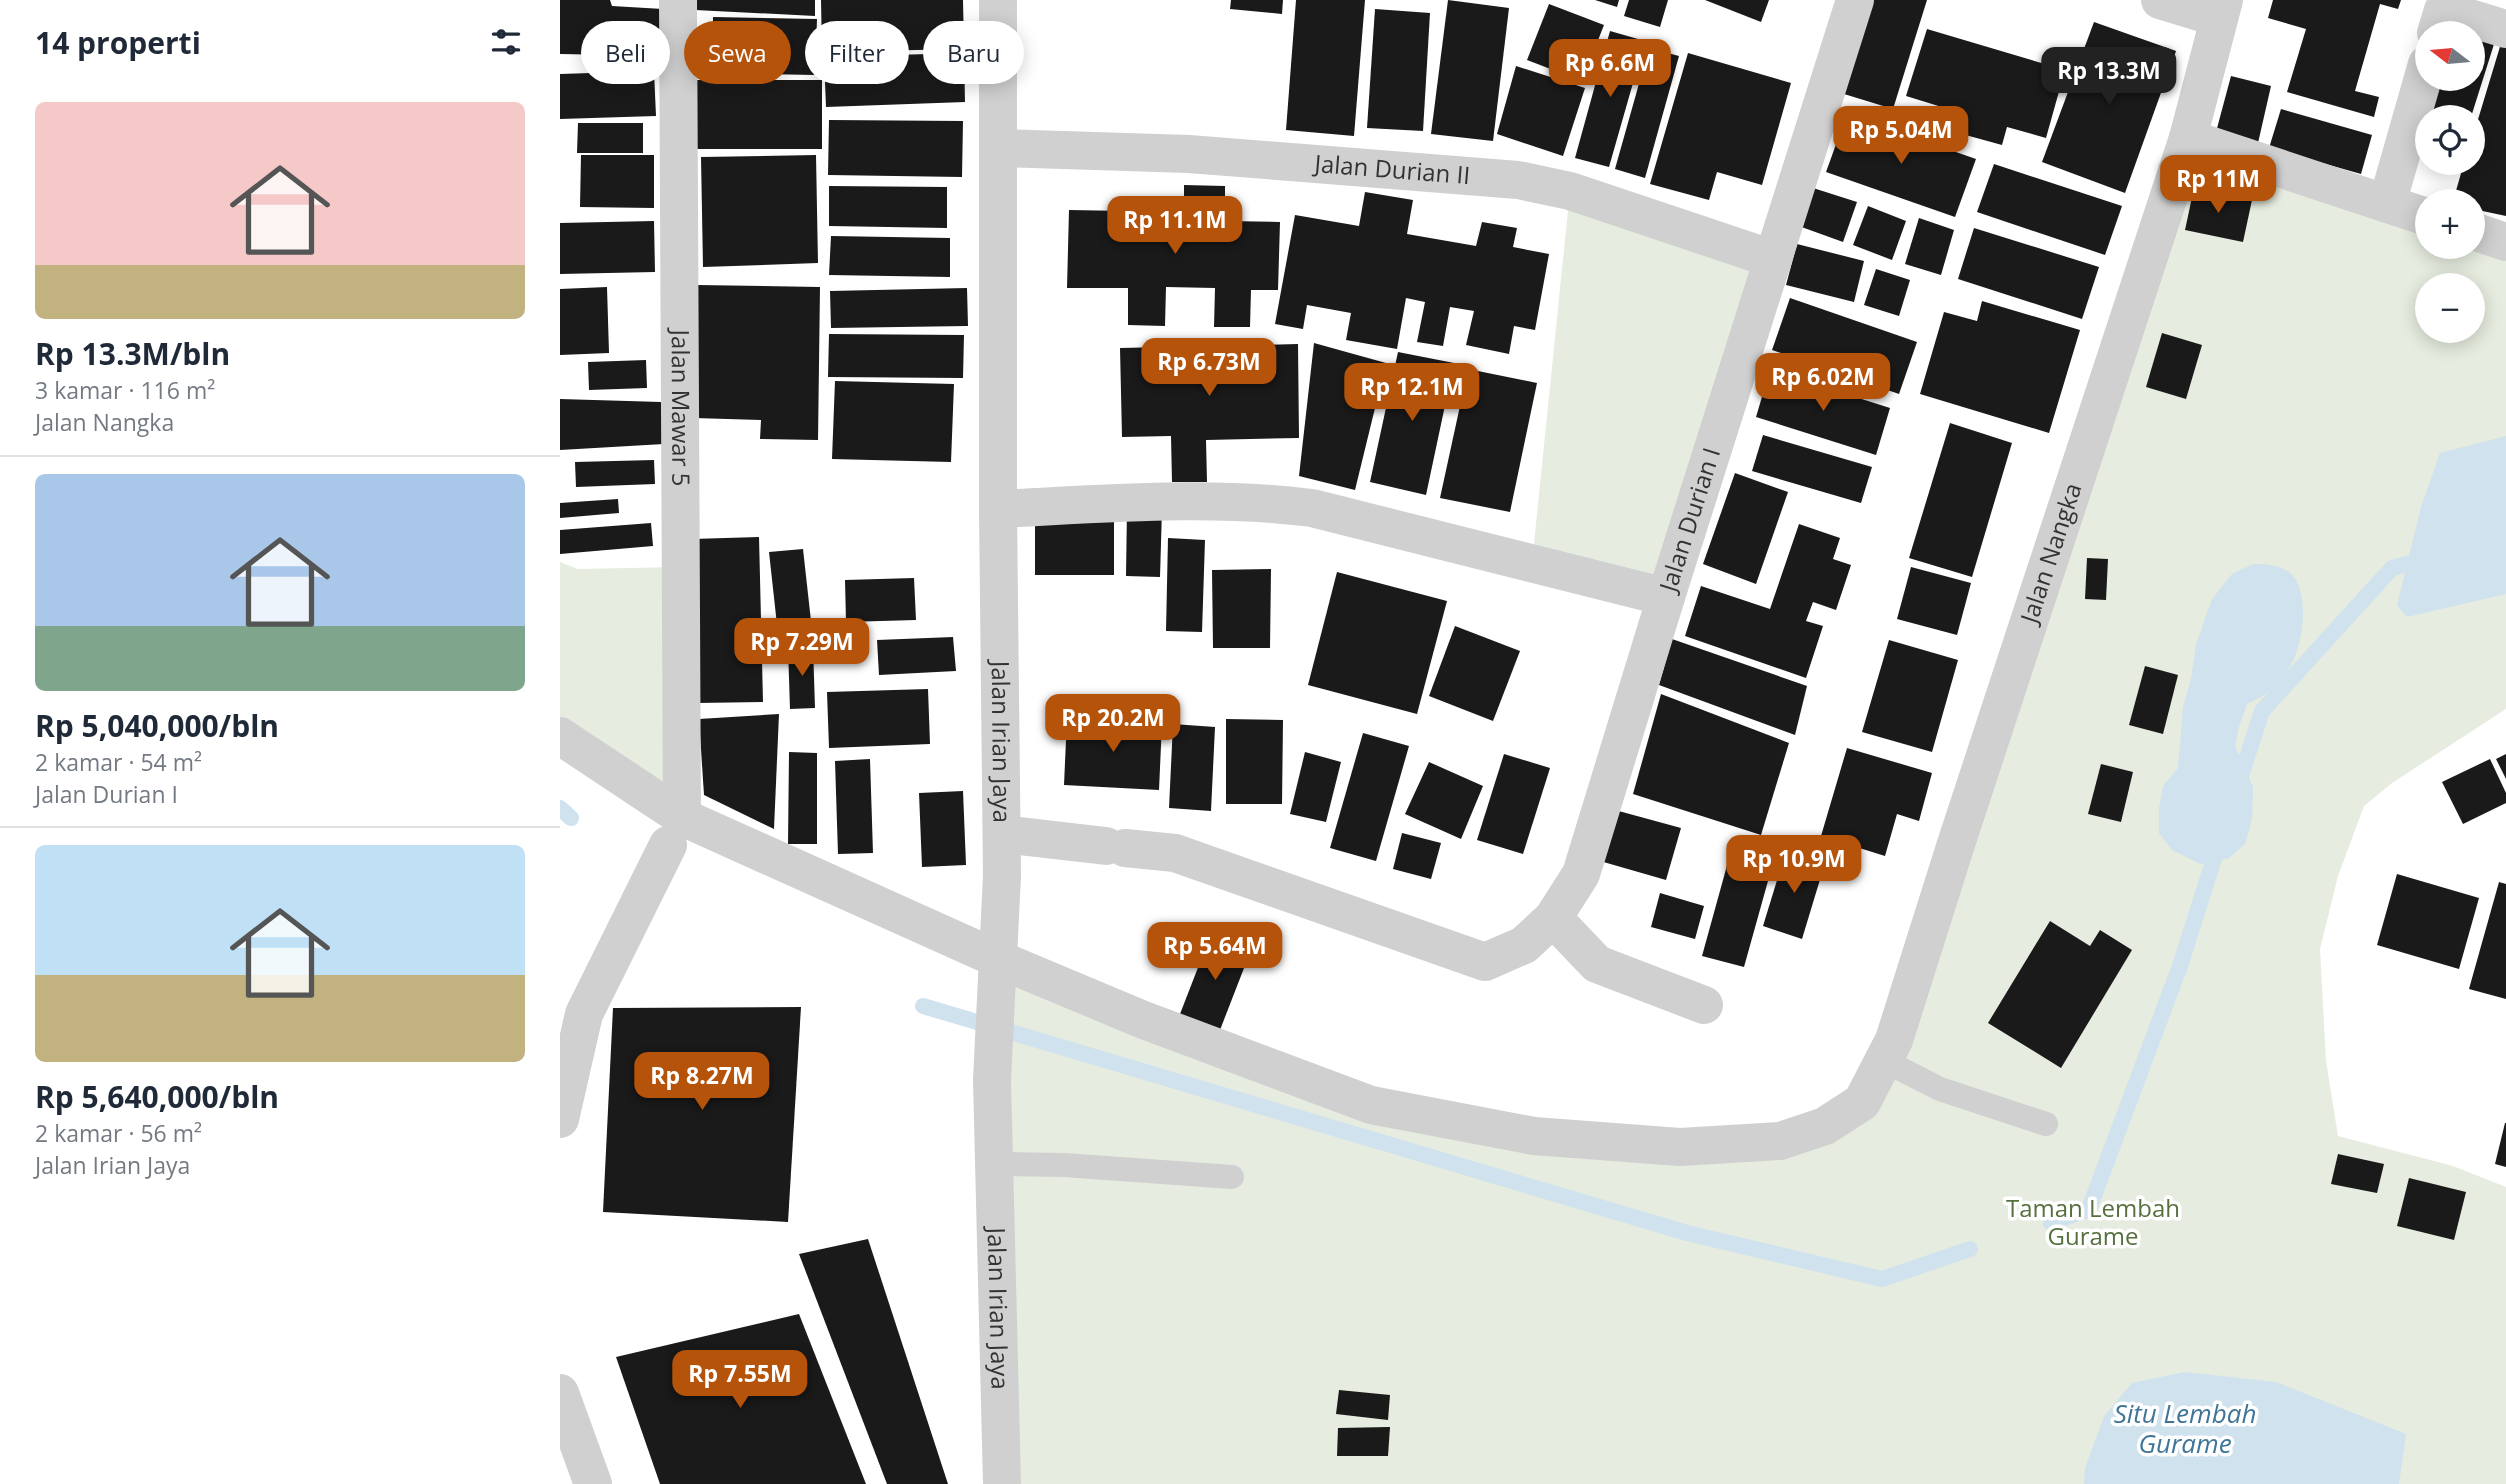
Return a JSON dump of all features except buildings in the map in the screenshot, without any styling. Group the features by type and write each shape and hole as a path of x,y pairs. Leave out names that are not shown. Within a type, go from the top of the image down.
{"street":[{"name":"Jalan Mawar 5","path":"675,831 678,0"},
{"name":"Jalan Irian Jaya","path":"998,0 998,509 1002,834 992,1080 1002,1484"},
{"name":"Jalan Durian I","path":"1002,834 1175,853 1485,962 1524,945 1553,918 1581,874 1665,597 1855,0"},
{"path":"2160,0 2221,9"},
{"name":"Jalan Nangka","path":"998,959 1142,1019 1371,1105 1534,1136 1679,1147 1780,1141 1825,1126 1862,1101 1894,1040 1920,963 1964,820 2188,138 2221,9"},
{"path":"2440,21 2443,10 2479,21"},
{"path":"2485,23 2506,29"},
{"path":"2387,204 2419,91"},
{"path":"2188,138 2415,213"},
{"name":"Jalan Durian II","path":"999,148 1189,154 1518,180 1570,191 1773,259"},
{"path":"2485,235 2506,242"},
{"path":"998,509 1170,501 1271,503 1312,508 1665,597"},
{"path":"560,736 675,831 998,959"},
{"path":"560,1119 572,1011 675,831"},
{"path":"1553,918 1597,964 1704,1005"},
{"path":"560,1393 593,1484"}],"lane":[{"path":"1883,1060 1940,1088 2046,1125"},
{"path":"994,1164 1064,1165 1232,1177"}],"green space":[{"name":"Taman Lembah Gurame","path":"2188,138 2415,213 2415,259 2485,259 2485,245 2506,242 2506,709 2392,783 2364,806 2338,876 2320,949 2326,1061 2338,1136 2453,1166 2506,1187 2506,1484 1002,1484 998,959 1371,1105 1680,1147 1862,1101"},
{"path":"1570,191 1773,259 1666,597 1532,563"},
{"path":"560,562 578,569 681,567 682,817 560,736"}],"water":[{"path":"2506,436 2506,594 2407,617 2397,605 2421,507 2440,453"},
{"path":"2253,564 2280,568 2294,577 2301,594 2302,628 2290,667 2272,688 2247,704 2239,727 2235,746 2253,787 2252,820 2245,844 2229,858 2200,864 2172,850 2159,833 2159,808 2163,786 2178,768 2183,707 2191,679 2196,644 2212,599 2232,574"},
{"name":"Situ Lembah Gurame","path":"2185,1372 2276,1382 2406,1434 2399,1484 2084,1484 2085,1468 2104,1416 2132,1383"}],"waterway":[{"path":"2238,785 2262,711 2392,568 2426,559"},
{"path":"560,808 571,818"},
{"path":"2051,1223 2089,1209 2180,966 2219,843"},
{"path":"923,1006 1687,1233 1882,1279 1970,1249"}]}
